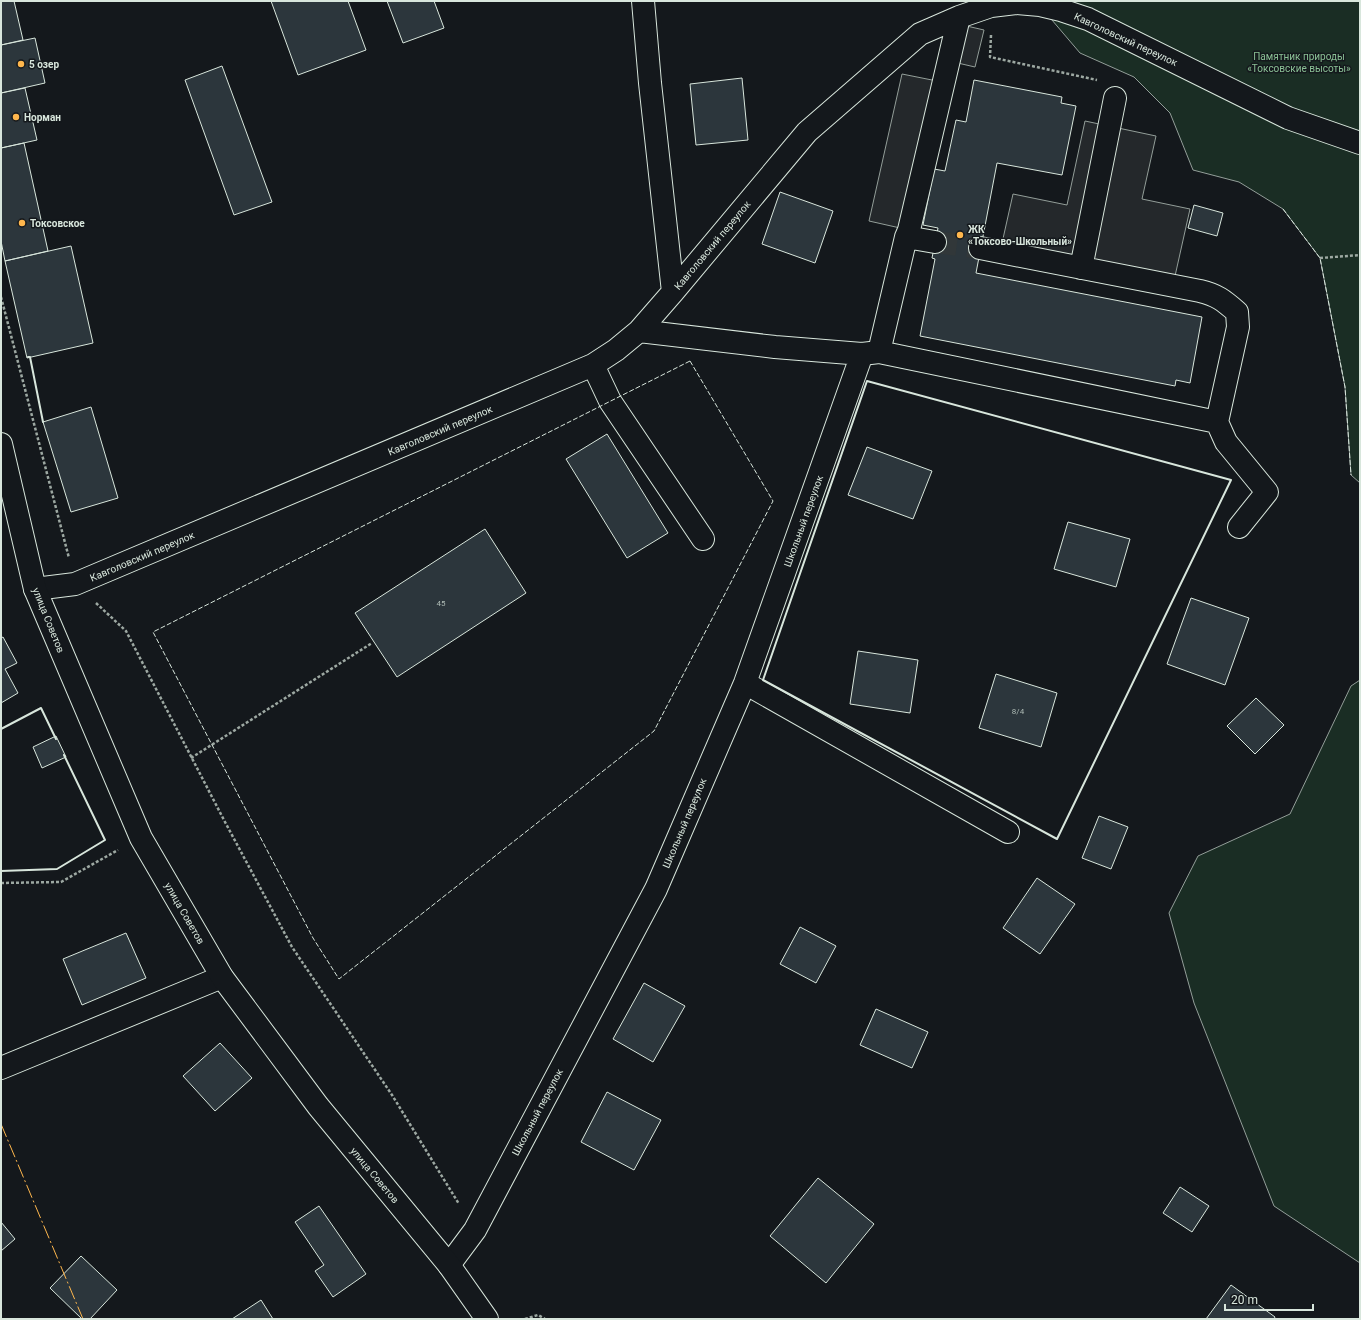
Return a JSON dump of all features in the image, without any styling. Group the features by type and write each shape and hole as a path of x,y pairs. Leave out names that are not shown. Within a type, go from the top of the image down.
{"street":[{"path":"643,1 650,83 673,292"},
{"name":"Кавголовский переулок","path":"35,589 75,584 593,365 616,350 639,331 807,132 920,34 992,4 1054,4 1088,19 1288,118 1360,143"},
{"name":"Школьный переулок","path":"449,1265 475,1230 656,889 745,683 871,353 909,230 959,17"},
{"path":"1081,268 1115,98"},
{"path":"906,237 935,242"},
{"path":"980,248 1214,294 1237,312 1238,327 1217,422 1226,442 1267,492 1238,527"},
{"path":"639,331 775,347 871,353 1217,422"},
{"path":"593,365 610,401 703,539"},
{"name":"улица Советов","path":"1,444 35,589 141,838 222,977 318,1106 449,1265 487,1319"},
{"path":"745,683 1008,832"},
{"path":"1,1068 222,977"}],"path":[{"path":"992,4 990,57 1098,80 1108,87 1115,98"},
{"path":"1320,258 1360,255"},
{"path":"1,297 75,584 126,631 191,758 292,947 392,1094 475,1230"},
{"path":"191,758 372,643"},
{"path":"1,883 61,882 141,838"},
{"path":"525,1319 538,1315 544,1319"}],"green space":[{"name":"Памятник природы «Токсовские высоты»","path":"1051,1 1360,1 1360,483 1351,475 1345,387 1320,258 1283,209 1239,182 1193,170 1170,113 1134,77 1080,53 1046,13"},
{"path":"1360,680 1360,1263 1274,1206 1194,1003 1169,913 1198,856 1290,814 1351,686"}],"shaded area":[{"path":"958,24 984,30 975,67 949,61"},
{"path":"902,74 942,82 909,230 869,221"},
{"path":"1085,121 1156,136 1142,199 1190,209 1173,285 1000,252 1013,194 1067,205"}],"building":[{"path":"1,1 14,1 23,40 1,45"},
{"path":"271,1 348,1 366,50 298,75"},
{"path":"387,1 434,1 444,28 403,43"},
{"name":"5 озер","path":"35,38 45,83 1,93 1,45"},
{"path":"222,66 272,202 234,215 185,80"},
{"path":"742,78 748,140 696,145 690,84"},
{"name":"ЖК «Токсово-Школьный»","path":"974,80 1062,97 1061,103 1076,106 1062,175 997,163 976,273 1202,317 1190,383 1176,380 1175,386 920,336 935,259 932,258 938,228 923,225 934,169 945,171 956,120 966,122"},
{"name":"Норман","path":"25,88 37,140 1,148 1,93"},
{"path":"24,143 48,251 5,261 1,241 1,148"},
{"path":"780,192 833,211 815,263 762,244"},
{"path":"1194,205 1223,213 1217,236 1188,228"},
{"path":"71,246 93,343 27,358 5,261"},
{"path":"91,407 118,498 71,512 43,422"},
{"path":"607,434 668,533 627,558 566,459"},
{"path":"867,447 932,471 913,519 848,495"},
{"path":"1068,522 1130,539 1116,587 1054,569"},
{"path":"485,529 526,593 397,677 355,613"},
{"path":"1191,598 1249,618 1225,685 1167,664"},
{"path":"3,637 17,663 5,669 18,693 1,703 1,638"},
{"path":"858,651 918,660 910,713 850,704"},
{"path":"996,674 1057,693 1041,747 979,728"},
{"path":"1256,698 1284,725 1255,754 1227,726"},
{"path":"56,736 66,757 42,768 33,747"},
{"path":"1099,816 1128,827 1111,869 1082,858"},
{"path":"1037,878 1075,904 1040,954 1003,928"},
{"path":"800,927 836,946 816,983 780,964"},
{"path":"126,933 146,978 82,1005 63,959"},
{"path":"644,983 685,1006 653,1062 613,1039"},
{"path":"876,1009 928,1032 912,1068 860,1045"},
{"path":"220,1043 252,1078 215,1111 183,1076"},
{"path":"607,1092 661,1120 634,1170 581,1142"},
{"path":"818,1178 874,1224 826,1283 770,1236"},
{"path":"1180,1187 1209,1206 1192,1232 1163,1213"},
{"path":"319,1206 366,1274 333,1297 315,1271 324,1265 295,1222"},
{"path":"1,1222 15,1239 1,1251"},
{"path":"81,1256 117,1290 90,1319 82,1319 50,1288"},
{"path":"1231,1285 1275,1317 1274,1319 1206,1319"},
{"path":"261,1300 273,1319 232,1319"}],"tunnel":[{"path":"935,242 980,248"}],"fence":[{"path":"1283,209 1320,258 1345,387 1351,475"},
{"path":"690,361 773,501 654,731 339,979 313,938 153,632 690,361"}],"wall":[{"path":"28,357 30,357 43,422"},
{"path":"867,381 1231,480 1057,839 763,680 867,381"},
{"path":"1,729 41,708 56,739"},
{"path":"1,871 57,869 105,840 64,755"}],"power":[{"path":"1,1124 83,1319"}],"place":[{"name":"5 озер","path":"21,64"},
{"name":"Норман","path":"16,117"},
{"name":"Токсовское","path":"22,223"},
{"name":"ЖК «Токсово-Школьный»","path":"960,235"}]}
